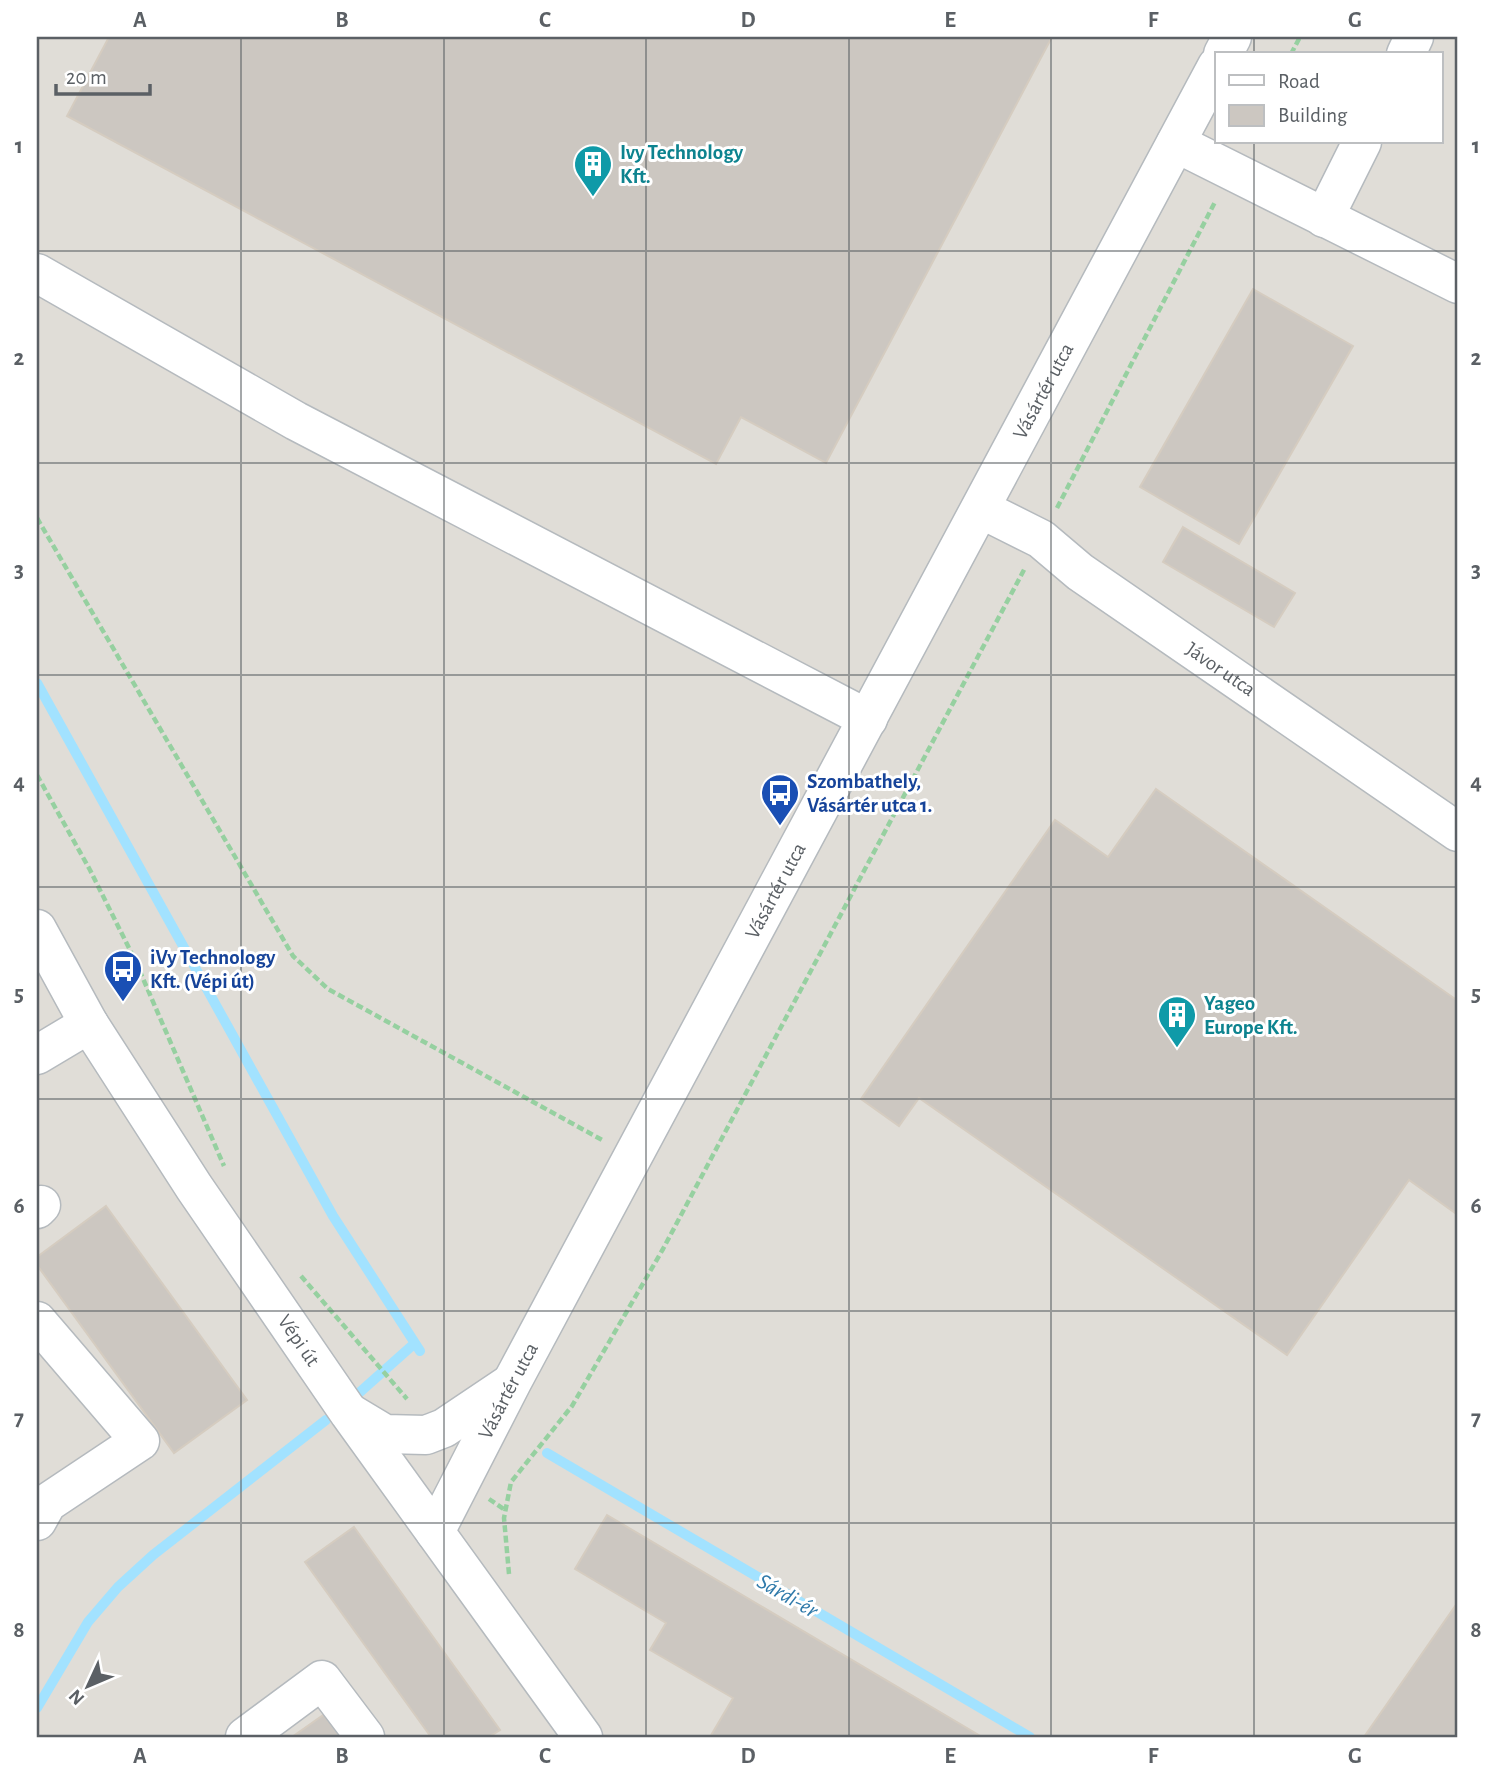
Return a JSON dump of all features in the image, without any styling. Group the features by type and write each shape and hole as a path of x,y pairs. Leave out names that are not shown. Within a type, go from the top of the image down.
{"street":[{"name":"Vásártér utca","path":"435,1532 632,1157 1215,70"},
{"path":"1176,143 1458,284"},
{"path":"1325,218 1361,144"},
{"path":"37,273 296,421 868,719"},
{"name":"Jávor utca","path":"981,509 1041,539 1080,572 1458,832"},
{"name":"Vépi út","path":"37,929 89,1024 194,1187 435,1532 568,1732"},
{"path":"37,1055 89,1024"},
{"path":"37,1321 140,1441 47,1503 37,1521"},
{"path":"349,1412 385,1434 426,1435 443,1428 512,1382"},
{"path":"245,1737 322,1680 365,1737"}],"path":[{"path":"510,1577 504,1518 512,1482 572,1406 663,1249 1041,539 1221,190"},
{"path":"37,518 293,956 328,989 632,1157"},
{"path":"37,775 130,949 228,1173"},
{"path":"300,1276 410,1403"}],"shaded area":[{"path":"37,37 1458,37 1458,1737 37,1737"}],"building":[{"name":"Ivy Technology Kft.","path":"109,37 1052,37 826,463 741,417 716,464 67,116"},
{"path":"1253,289 1353,346 1239,544 1140,487"},
{"path":"1183,527 1295,593 1274,627 1163,562"},
{"name":"Yageo Europe Kft.","path":"1156,789 1458,1001 1458,1215 1409,1180 1287,1355 919,1098 899,1126 861,1099 1055,820 1108,857"},
{"path":"106,1206 247,1400 174,1453 37,1265 37,1257"},
{"path":"607,1515 982,1737 710,1737 733,1698 650,1650 666,1623 575,1569"},
{"path":"354,1527 500,1730 489,1737 431,1737 305,1562"},
{"path":"1458,1602 1458,1737 1364,1737"},
{"path":"329,1711 348,1737 292,1737"}],"waterway":[{"path":"37,683 333,1216 420,1351"},
{"path":"360,1392 415,1343"},
{"path":"37,1708 88,1622 118,1587 153,1555 326,1420"},
{"name":"Sárdi-ér","path":"547,1453 1030,1737"}],"place":[{"name":"Ivy Technology Kft.","path":"593,198"},
{"name":"Szombathely, Vásártér utca 1.","path":"780,827"},
{"name":"iVy Technology Kft. (Vépi út)","path":"123,1003"},
{"name":"Yageo Europe Kft.","path":"1177,1049"}]}
